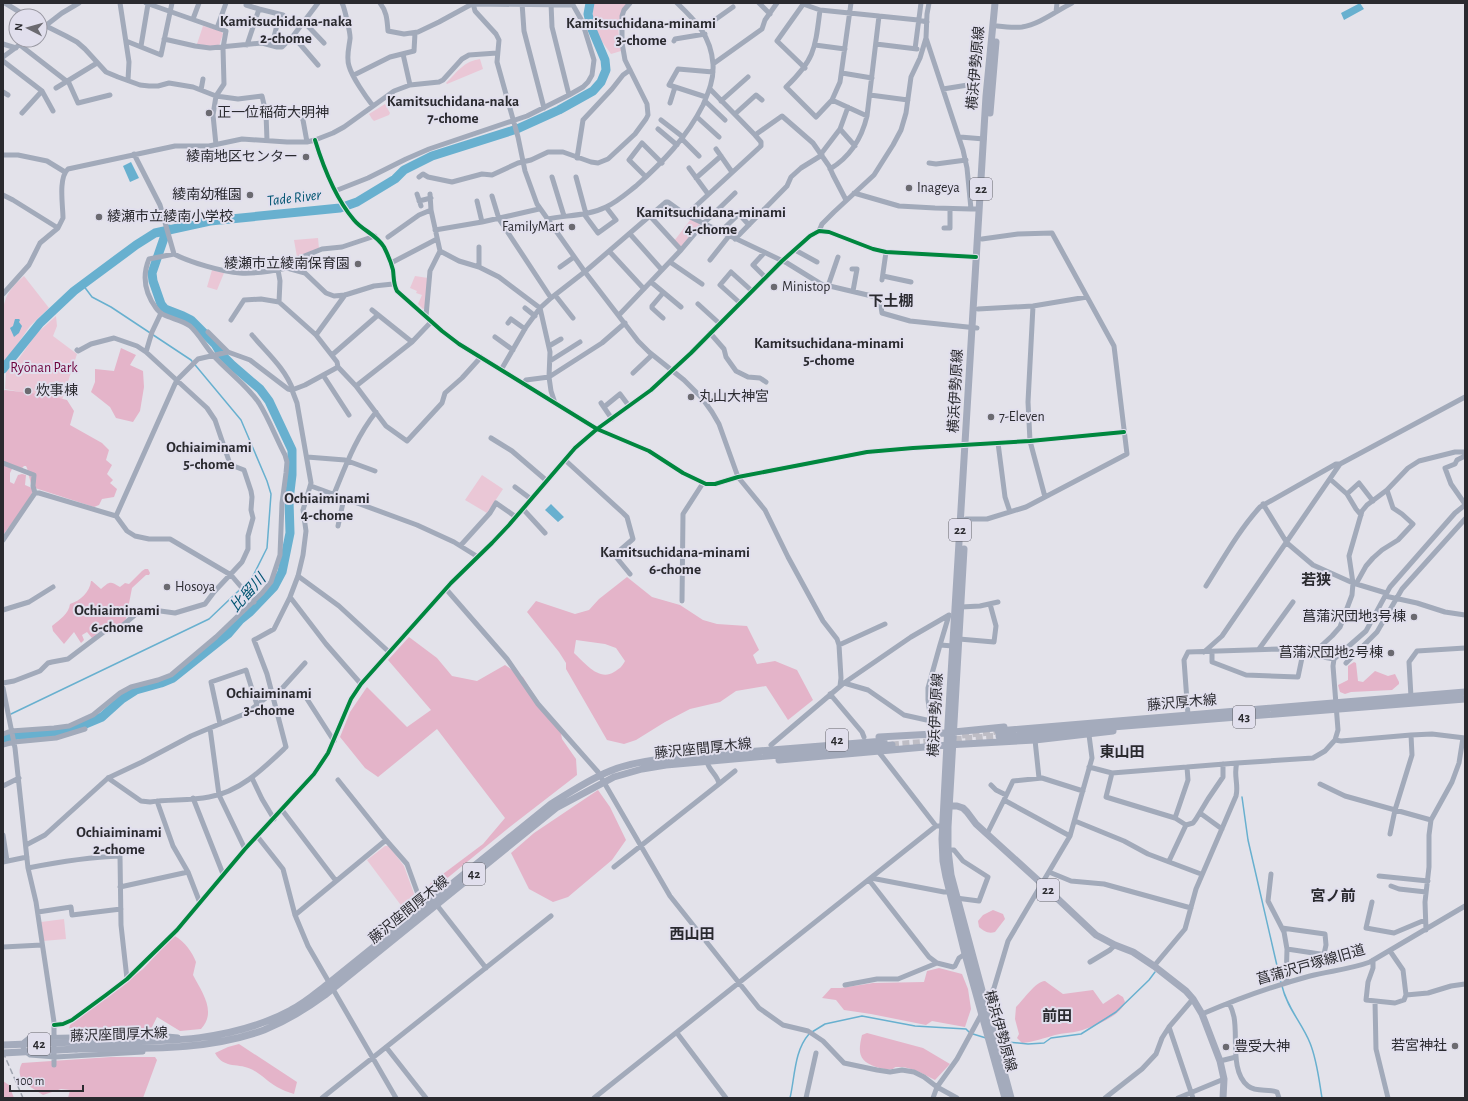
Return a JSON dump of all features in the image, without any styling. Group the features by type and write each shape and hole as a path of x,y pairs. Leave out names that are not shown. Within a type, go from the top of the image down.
{"main road":[{"name":"横浜伊勢原線","path":"951,732 953,646 975,328 976,257 986,96 995,3"},
{"name":"横浜伊勢原線","path":"975,328 978,309 999,3"},
{"name":"横浜伊勢原線","path":"968,445 961,607 946,806 948,850 956,898 1011,1098"},
{"name":"藤沢厚木線","path":"998,734 1336,707 1411,697 1465,692"},
{"name":"藤沢厚木線","path":"1152,721 1188,715 1465,699"},
{"path":"951,732 1098,718 1152,721"},
{"path":"950,745 1089,735 1152,721"},
{"name":"42","path":"726,757 749,748 864,737 951,732"},
{"name":"藤沢座間厚木線","path":"3,1053 76,1046 194,1039 232,1033 276,1017 330,986 556,808 602,779 611,771 652,760 726,757 892,742"},
{"name":"42","path":"726,757 757,761 950,745"},
{"name":"藤沢座間厚木線","path":"3,1045 178,1047 221,1042 264,1030 300,1012 423,908 551,804 602,779 614,777 642,768 707,761 726,757"},
{"name":"横浜伊勢原線","path":"946,806 939,826 943,861 965,954 1005,1098"},
{"name":"22","path":"946,806 963,808 987,834 1090,930 1104,940 1133,952 1178,983 1193,999 1202,1014 1220,1061 1224,1079 1223,1098"}],"street":[{"path":"48,21 79,3"},
{"path":"120,3 129,62 128,80"},
{"path":"141,46 147,3 226,31 223,48 224,84 216,96 213,118 216,145"},
{"path":"126,41 161,55 172,3"},
{"path":"193,19 199,3"},
{"path":"218,28 226,3"},
{"path":"164,39 195,46 223,48 262,43 282,47 294,36 318,3"},
{"path":"342,3 345,7 346,21 350,38 348,50 349,67 373,106"},
{"path":"335,191 368,178 422,152 515,122 570,95 583,87 592,75 594,60 582,21 573,4 472,3 416,33 404,34 388,31 387,16 380,3"},
{"path":"472,3 475,11 498,37 498,62 515,122 529,183 539,209 638,341 652,355 684,380 702,398 712,412 719,424 738,477 765,510 795,572 823,621 837,639 839,645 842,684"},
{"path":"419,177 423,174 428,177 452,182 482,174 492,175 518,163 548,152 563,152 577,158 598,163 608,158 635,134 646,120 648,111 647,104 625,60 622,44 621,25 624,10 630,3"},
{"path":"547,219 585,214 606,207 614,202 662,163 683,138 697,117 710,89 713,64 709,44 703,31 677,3"},
{"path":"759,3 770,14"},
{"path":"713,64 762,29 777,3"},
{"path":"804,68 776,41 804,3 820,10 927,22"},
{"path":"820,10 816,46 804,68 786,87 816,117 832,100 842,74 851,3"},
{"path":"915,49 920,3"},
{"path":"819,232 822,224 874,174 901,130 906,113 911,77 926,38 929,3"},
{"path":"1056,3 1056,12"},
{"path":"997,26 1026,26 1040,21 1072,3"},
{"path":"522,4 525,35 544,108"},
{"path":"550,4 552,27 570,95"},
{"path":"246,5 283,15 277,25 272,45"},
{"path":"674,41 675,39 703,31 733,7"},
{"path":"247,45 258,9"},
{"path":"830,169 855,146 860,138 867,116 879,16"},
{"path":"304,22 324,43"},
{"path":"48,28 77,42 106,72 128,80 149,86 158,86 169,83 193,87 216,96 238,99 262,96 266,113 267,141"},
{"path":"354,75 390,57 414,51 416,33"},
{"path":"294,36 318,65"},
{"path":"926,38 960,137 966,160 971,209"},
{"path":"876,44 922,50"},
{"path":"816,46 845,49"},
{"path":"3,57 15,48"},
{"path":"21,48 68,81 78,103 110,95"},
{"path":"3,294 29,265 40,242 58,228 63,218 62,179 64,172 71,168 175,146 216,145 242,139 307,142 316,140 333,133 394,91 410,85 439,82 466,56 497,53"},
{"path":"403,54 410,85"},
{"path":"3,61 42,91 53,111"},
{"path":"56,88 97,63"},
{"path":"713,72 678,69 668,85 705,99 725,120"},
{"path":"577,158 583,120 623,75 630,70"},
{"path":"842,74 872,78"},
{"path":"721,101 748,77"},
{"path":"201,90 203,79"},
{"path":"943,89 974,84"},
{"path":"670,103 675,87"},
{"path":"686,215 761,146 761,142 755,135 710,89"},
{"path":"22,113 42,91"},
{"path":"735,114 756,95 762,100"},
{"path":"870,95 908,100"},
{"path":"832,100 867,116"},
{"path":"735,239 788,186 791,177 801,168 821,155 840,129 848,107"},
{"path":"299,113 303,120 307,142"},
{"path":"755,135 782,116 813,143 830,169 846,200"},
{"path":"697,117 719,137"},
{"path":"661,120 683,138 699,156"},
{"path":"840,129 855,146"},
{"path":"658,130 677,145"},
{"path":"960,137 984,139"},
{"path":"316,140 335,191 349,213 359,225 375,236 384,247 393,270 393,284 399,294 447,335 523,384 597,429 649,451 683,473 703,483 715,484 738,477 867,452 1124,432"},
{"path":"646,177 629,160 642,143 662,163"},
{"path":"716,149 732,172"},
{"path":"134,154 160,205 174,254"},
{"path":"3,155 18,155 47,161 64,172"},
{"path":"696,178 721,156"},
{"path":"929,163 936,164 966,160"},
{"path":"689,168 708,194"},
{"path":"552,177 564,216"},
{"path":"576,177 585,214 598,233 616,220 606,207"},
{"path":"619,315 670,262 703,224 735,193"},
{"path":"854,193 899,206 979,209"},
{"path":"417,194 420,204 430,196 430,210 440,251 430,271 426,316"},
{"path":"3,196 13,200 58,228"},
{"path":"492,196 499,219 553,297 573,318"},
{"path":"477,201 482,222"},
{"path":"501,370 525,329 540,308 610,251 666,202 703,224 782,261 821,284 876,297 880,300 882,313 910,321 975,328"},
{"path":"944,228 953,228 950,208"},
{"path":"435,230 499,219 539,209"},
{"path":"388,237 418,215 430,210"},
{"path":"720,232 739,214 749,225"},
{"path":"650,216 681,250"},
{"path":"54,1026 72,1020 127,979 177,930 244,849 314,774 326,757 334,741 346,708 361,684 446,588 516,517 565,460 597,429 651,390 672,371 782,261 810,236 819,232 829,232 872,249 886,252 976,257"},
{"path":"966,518 987,519 1026,507 1127,454 1114,346 1052,233 1024,234 982,239"},
{"path":"630,234 662,270"},
{"path":"287,268 287,264 322,249 342,248 375,236"},
{"path":"710,260 729,236"},
{"path":"390,263 437,239"},
{"path":"479,248 479,267"},
{"path":"795,250 816,262"},
{"path":"440,251 460,262 479,267 499,277 540,308 549,346 549,377 551,392 556,403"},
{"path":"610,251 644,289"},
{"path":"886,252 882,278 911,282"},
{"path":"764,253 753,265 766,278"},
{"path":"3,734 69,726 93,715 120,693 131,687 158,680 170,675 216,637 254,602 271,582 280,555 282,503 286,462 285,455 259,404 252,394 214,355 191,327 180,320 156,310 146,288 146,269 149,259 174,254 194,262 238,273 287,268 305,273 330,295 334,296 345,295 374,286 393,284"},
{"path":"828,286 838,256"},
{"path":"560,267 574,257"},
{"path":"670,262 702,284"},
{"path":"853,291 857,269"},
{"path":"278,270 280,282 279,302"},
{"path":"740,303 720,285 731,272 752,291"},
{"path":"651,282 681,307"},
{"path":"663,293 652,306 652,308 663,318"},
{"path":"316,335 345,295"},
{"path":"978,309 1033,306 1087,297"},
{"path":"231,320 244,300 261,299 279,302 316,335 332,354 338,366 356,386 386,426 406,441 442,402 445,393 462,378 481,357"},
{"path":"698,304 720,324"},
{"path":"1033,306 1028,402 1030,440 1044,497"},
{"path":"525,308 535,316"},
{"path":"372,310 412,342"},
{"path":"146,352 152,332 161,313"},
{"path":"332,354 378,315"},
{"path":"510,319 525,329"},
{"path":"356,386 412,342 432,322"},
{"path":"523,384 526,380 549,377 602,343 625,323"},
{"path":"208,332 226,352 250,360 288,389 292,390 305,385 338,366"},
{"path":"710,333 724,349 726,357 736,371 748,377 760,378 766,382"},
{"path":"108,778 141,801 150,802 208,798 219,795 252,778 286,747 272,694 254,640 274,629 290,597 298,576 303,555 306,531 303,510 310,486 298,403 289,380 264,348 252,336"},
{"path":"495,337 513,350"},
{"path":"3,683 14,681 40,671 52,662 68,659 105,631 122,626 137,613 144,610 175,613 205,604 242,562 248,548 248,536 253,518 251,491 244,470 231,465 215,420 207,408 146,352 137,346 114,338 91,344 78,351 76,350"},
{"path":"549,346 561,339"},
{"path":"550,361 580,342"},
{"path":"116,516 177,380 198,359 226,352"},
{"path":"633,373 652,355"},
{"path":"323,375 349,415"},
{"path":"612,419 602,405 620,394 629,406"},
{"path":"1206,586 1252,515 1263,504 1465,397"},
{"path":"334,494 354,446 376,412"},
{"path":"491,438 512,451 547,480"},
{"path":"998,443 1005,497 1010,512"},
{"path":"1304,653 1320,647 1340,627 1352,595 1354,584 1349,556 1362,511 1387,490 1408,468 1419,461 1455,452 1465,452"},
{"path":"1089,767 1112,773 1313,758 1325,751 1335,740 1338,730 1333,666 1334,659 1366,631 1385,594 1398,577 1455,513 1465,505 1451,484 1444,468 1454,464 1457,460 1465,456"},
{"path":"307,457 348,461 375,470"},
{"path":"565,460 627,517 633,539 618,552 616,557 630,574"},
{"path":"3,463 34,476 33,486 35,493"},
{"path":"1204,652 1222,636 1340,464"},
{"path":"1330,480 1347,494 1356,509 1361,514"},
{"path":"682,601 683,514 703,483"},
{"path":"1347,494 1359,483 1373,501"},
{"path":"310,486 417,525 461,545 478,557"},
{"path":"515,487 531,499"},
{"path":"1354,584 1373,558 1382,550 1398,540 1413,524 1393,508 1387,490"},
{"path":"35,493 116,516 127,531 135,536 149,539 170,540 231,575 254,602"},
{"path":"3,540 35,493"},
{"path":"338,526 344,498"},
{"path":"461,545 490,513 496,503 516,517"},
{"path":"1263,504 1287,542 1313,565 1354,584 1445,612 1465,615"},
{"path":"523,509 545,532"},
{"path":"1346,663 1377,632 1397,598 1416,573 1465,519"},
{"path":"298,576 339,606 390,652"},
{"path":"3,610 29,602 53,587"},
{"path":"446,588 507,658 538,704 572,741 602,779 670,896 764,1012 783,1025 808,1031 823,1040 844,1062 890,1072 902,1070 914,1072 957,1098"},
{"path":"290,597 326,644 361,684"},
{"path":"961,607 980,606 998,602"},
{"path":"1259,649 1293,602"},
{"path":"959,639 994,642 996,626 990,604"},
{"path":"770,746 842,684 900,644 949,615 928,688 931,721 904,715 868,690 842,684"},
{"path":"839,645 885,624"},
{"path":"940,645 953,646"},
{"path":"1411,697 1409,662 1416,651 1465,648"},
{"path":"1188,715 1184,660 1188,652 1279,649 1334,659"},
{"path":"1212,652 1212,662 1243,675 1298,677 1304,653"},
{"path":"26,845 45,835 108,778 191,736 247,713 267,696 277,694 305,663"},
{"path":"220,724 211,682 246,670 257,706"},
{"path":"3,688 19,778 28,868 38,912 54,1026 54,1065"},
{"path":"830,694 862,732 864,737"},
{"path":"306,699 334,741"},
{"path":"210,728 219,795 244,849"},
{"path":"54,729 56,737"},
{"path":"3,745 13,741 56,738 86,729"},
{"path":"1335,740 1341,741 1432,734 1464,738 1459,763 1452,782 1431,820 1429,835 1429,867 1426,892 1426,930"},
{"path":"933,1098 937,1087 957,1059 994,988 1008,940 1070,836 1092,752 1089,735"},
{"path":"1390,834 1395,810 1412,755 1411,735"},
{"path":"1035,740 1039,778"},
{"path":"594,1098 939,826 878,751"},
{"path":"707,761 708,766 718,780 719,784"},
{"path":"1112,773 1106,797 1175,818 1186,825 1193,824 1208,798 1223,777 1223,764"},
{"path":"1154,966 1184,931 1187,924 1194,893 1238,792 1235,768 1237,764"},
{"path":"1175,818 1188,780 1187,767"},
{"path":"614,867 735,771"},
{"path":"3,786 19,778"},
{"path":"252,778 262,800 274,818"},
{"path":"987,834 1013,781 1039,778 1083,791"},
{"path":"338,780 407,864 423,908"},
{"path":"1320,784 1345,796 1431,820"},
{"path":"991,785 1005,798 1070,836"},
{"path":"193,798 223,874"},
{"path":"157,801 172,846 188,872 200,903"},
{"path":"282,810 336,881"},
{"path":"1200,813 1222,829"},
{"path":"1075,820 1124,841 1148,854 1202,874"},
{"path":"1169,861 1186,825"},
{"path":"3,835 5,861 27,857"},
{"path":"257,836 283,869 295,915 305,940 330,986 396,1098"},
{"path":"295,915 386,840"},
{"path":"948,850 954,850 963,861 988,877 979,901 956,898"},
{"path":"28,868 96,857 120,856 121,909 127,979"},
{"path":"120,887 188,872"},
{"path":"1049,872 1070,881 1104,884 1191,908"},
{"path":"1271,874 1268,901 1282,928 1287,949 1283,984"},
{"path":"1379,876 1428,881"},
{"path":"870,879 947,893 950,892"},
{"path":"870,879 936,963 953,967 959,958 965,954"},
{"path":"1392,886 1399,889 1426,892"},
{"path":"1372,902 1366,928 1394,933 1425,920"},
{"path":"436,904 486,968"},
{"name":"菖蒲沢戸塚線旧道","path":"1202,1014 1283,984 1333,970 1362,965 1390,951 1465,906"},
{"path":"38,912 71,907 72,915 121,909"},
{"path":"322,1098 551,916"},
{"path":"1282,928 1325,934 1326,945 1324,954"},
{"path":"3,947 42,945"},
{"path":"1090,962 1110,950 1115,945"},
{"path":"1287,949 1340,957"},
{"path":"1373,960 1373,968 1368,982 1366,1000 1395,1003 1404,1000 1406,995 1403,970 1390,951"},
{"path":"845,984 877,979 898,979 936,963"},
{"path":"1406,995 1428,993 1451,986 1465,984"},
{"path":"1105,1098 1142,1069 1156,1054 1162,1038 1169,1027 1193,999"},
{"path":"1375,1001 1376,1053 1388,1098"},
{"path":"1229,1003 1234,1017 1236,1057 1241,1076 1248,1087 1260,1091 1278,1092 1279,1098"},
{"path":"1169,1027 1192,1096"},
{"path":"677,1033 726,1098"},
{"path":"178,1047 131,1053 55,1057 30,1056 25,1052 23,1047 24,1042 29,1038 156,1036 194,1039"},
{"path":"386,1047 426,1098"},
{"path":"806,1098 816,1053"},
{"path":"1220,1061 1236,1057"},
{"path":"1178,1098 1192,1096 1224,1079"}],"green space":[{"path":"593,3 627,3 618,26 621,51 611,54 595,32"},
{"path":"203,26 221,31 223,34 219,46 197,44"},
{"path":"480,59 483,69 447,84 446,83 457,71 469,62"},
{"path":"385,104 390,113 389,115 374,121 369,114"},
{"path":"691,219 700,225 681,247 674,241"},
{"path":"318,238 319,249 297,257 294,240"},
{"path":"212,270 224,273 217,290 207,287"},
{"name":"Ryōnan Park","path":"24,276 49,308 30,326 3,365 3,307 6,297 10,291"},
{"path":"415,276 428,278 426,308 423,309 418,304 422,295 416,293 417,291 410,288"},
{"name":"Ryōnan Park","path":"56,316 57,326 53,336 77,354 62,400 5,389 6,372 15,364 36,334"},
{"path":"482,475 503,489 487,513 465,500"},
{"path":"385,846 389,846 404,866 417,902 416,905 406,912 367,860"},
{"path":"64,919 66,939 43,941 41,922"}],"shaded area":[{"path":"121,348 136,355 130,365 143,371 144,387 140,411 133,422 116,418 110,407 91,392 95,382 95,369 114,371"},
{"path":"3,391 46,395 67,400 74,411 70,425 102,443 109,450 106,460 112,465 107,474 113,480 110,483 117,489 114,497 102,499 99,505 94,507 35,488 26,504 3,535","holes":["26,466 27,468 32,488 25,485 26,475 18,475 14,484 10,482 10,473 12,469 21,469"]},
{"path":"145,569 148,569 150,573 132,588 126,619 120,625 103,629 92,638 87,632 82,635 84,640 81,643 74,632 64,644 53,631 52,626 66,614 70,604 84,596 89,589 91,581 101,589 106,584 110,583 120,587 125,583 129,584"},
{"path":"627,577 652,597 680,605 703,620 717,624 747,626 759,650 753,655 757,664 775,661 797,670 813,700 788,720 766,686 736,691 720,702 690,709 636,740 624,744 607,740 566,669 566,663 527,612 536,601 575,614 589,610 599,599","holes":["576,640 605,644 616,648 625,661 619,669 608,674 603,675 592,670 574,653"]},
{"path":"409,637 437,658 452,676 477,681 505,665 523,677 541,706 560,728 562,739 576,759 577,775 511,826 434,889 430,890 428,887 431,883 483,844 505,818 437,729 378,777 365,768 340,737 350,712 367,687 407,727 431,710 388,660"},
{"path":"1354,662 1356,663 1358,681 1363,682 1375,671 1388,676 1395,674 1399,684 1392,690 1351,692 1345,694 1340,692 1338,685 1348,680 1348,666"},
{"path":"598,790 610,807 626,840 612,860 568,897 553,902 529,889 511,853 534,833"},
{"path":"993,910 1003,914 1005,919 993,933 984,931 979,927 978,921 983,915"},
{"path":"175,936 188,948 196,962 193,975 204,995 208,1009 206,1022 201,1029 180,1031 157,1017 150,1031 69,1029 70,1025 143,969"},
{"path":"939,968 962,974 968,989 971,1009 965,1027 932,1021 926,1025 844,1010 836,1000 822,998 831,988 873,983 924,982 927,971"},
{"path":"1045,981 1063,994 1093,990 1103,1004 1118,994 1123,997 1125,1002 1118,1012 1092,1027 1022,1043 1017,1038 1019,1034 1015,1019 1016,1007 1037,984"},
{"path":"867,1033 923,1048 950,1064 935,1080 907,1068 896,1067 888,1069 870,1065 863,1059 860,1051 862,1035"},
{"path":"239,1044 297,1082 294,1094 277,1087 253,1070 223,1062 215,1053"},
{"path":"111,1057 155,1057 157,1060 143,1098 68,1098 70,1090 61,1089 43,1095 29,1086 20,1074 22,1063"},
{"path":"3,1081 9,1085 14,1098 3,1098"}],"water":[{"path":"1360,3 1364,9 1344,20 1341,13"},
{"path":"131,162 139,178 130,182 123,166"},
{"path":"15,319 20,320 19,322 22,326 19,333 14,337 10,328 13,326"},
{"path":"551,504 564,517 558,522 545,510"}],"waterway":[{"name":"Tade River","path":"3,369 40,323 74,291 136,245 155,233 210,221 340,208 357,202 395,179 404,170 432,156 517,129 559,110 593,91 601,82 606,70 605,60 591,27 588,14 590,3"},
{"name":"比留川","path":"3,740 17,735 71,730 102,717 122,699 136,690 173,678 228,634 240,620 250,612 274,587 282,572 290,533 289,500 292,475 292,450 269,401 260,389 232,365 221,354 215,344 191,320 165,309 161,304 153,281 152,273 164,238 169,229"},
{"path":"11,714 209,619 252,578 267,548 271,494 241,420 191,360 111,307 92,297 83,285"},
{"path":"1242,797 1248,840 1281,983"},
{"path":"997,1041 1028,1044 1044,1043 1051,1038 1081,1034 1116,1012 1149,980 1155,972"},
{"path":"1282,986 1287,1001 1307,1036 1318,1070 1322,1098"},
{"path":"812,1032 825,1024 862,1016 915,1026 966,1029 969,1032"},
{"path":"790,1098 800,1048 809,1034"},
{"path":"973,1034 986,1038"}],"tunnel":[{"path":"962,735 998,731"},
{"path":"892,745 999,736"}],"railway":[{"path":"3,1052 23,1098"}],"cycle path":[{"path":"315,140 326,171 347,212 384,247 393,270 394,283 397,291 442,331 459,344 597,429 649,451 683,473 706,484 715,484 738,477 867,452 1030,441 1124,432"},
{"path":"54,1025 63,1024 72,1020 127,979 177,930 245,849 314,774 328,753 351,699 361,684 451,583 509,525 575,448 597,429 651,390 691,353 782,261 810,236 819,231 829,232 873,249 886,252 976,257"}],"place":[{"name":"正一位稲荷大明神","path":"209,113"},
{"name":"綾南地区センター","path":"306,157"},
{"name":"Inageya","path":"909,188"},
{"name":"綾南幼稚園","path":"250,195"},
{"name":"綾瀬市立綾南小学校","path":"99,217"},
{"name":"FamilyMart","path":"572,227"},
{"name":"綾瀬市立綾南保育園","path":"358,264"},
{"name":"Ministop","path":"774,287"},
{"name":"炊事棟","path":"28,391"},
{"name":"丸山大神宮","path":"691,397"},
{"name":"7-Eleven","path":"991,417"},
{"name":"Hosoya","path":"167,587"},
{"name":"菖蒲沢団地3号棟","path":"1414,617"},
{"name":"菖蒲沢団地2号棟","path":"1391,653"},
{"name":"若宮神社","path":"1455,1046"},
{"name":"豊受大神","path":"1226,1047"}],"district":[{"name":"Kamitsuchidana-naka 2-chome","path":"286,30"},
{"name":"Kamitsuchidana-minami 3-chome","path":"641,32"},
{"name":"Kamitsuchidana-naka 7-chome","path":"453,110"},
{"name":"Kamitsuchidana-minami 4-chome","path":"711,220"},
{"name":"下土棚","path":"891,301"},
{"name":"Kamitsuchidana-minami 5-chome","path":"829,352"},
{"name":"Ochiaiminami 5-chome","path":"209,456"},
{"name":"Ochiaiminami 4-chome","path":"327,506"},
{"name":"Kamitsuchidana-minami 6-chome","path":"675,560"},
{"name":"若狭","path":"1316,580"},
{"name":"Ochiaiminami 6-chome","path":"117,618"},
{"name":"Ochiaiminami 3-chome","path":"269,702"},
{"name":"東山田","path":"1122,752"},
{"name":"Ochiaiminami 2-chome","path":"119,840"},
{"name":"宮ノ前","path":"1333,896"},
{"name":"西山田","path":"692,934"},
{"name":"前田","path":"1057,1016"}]}
